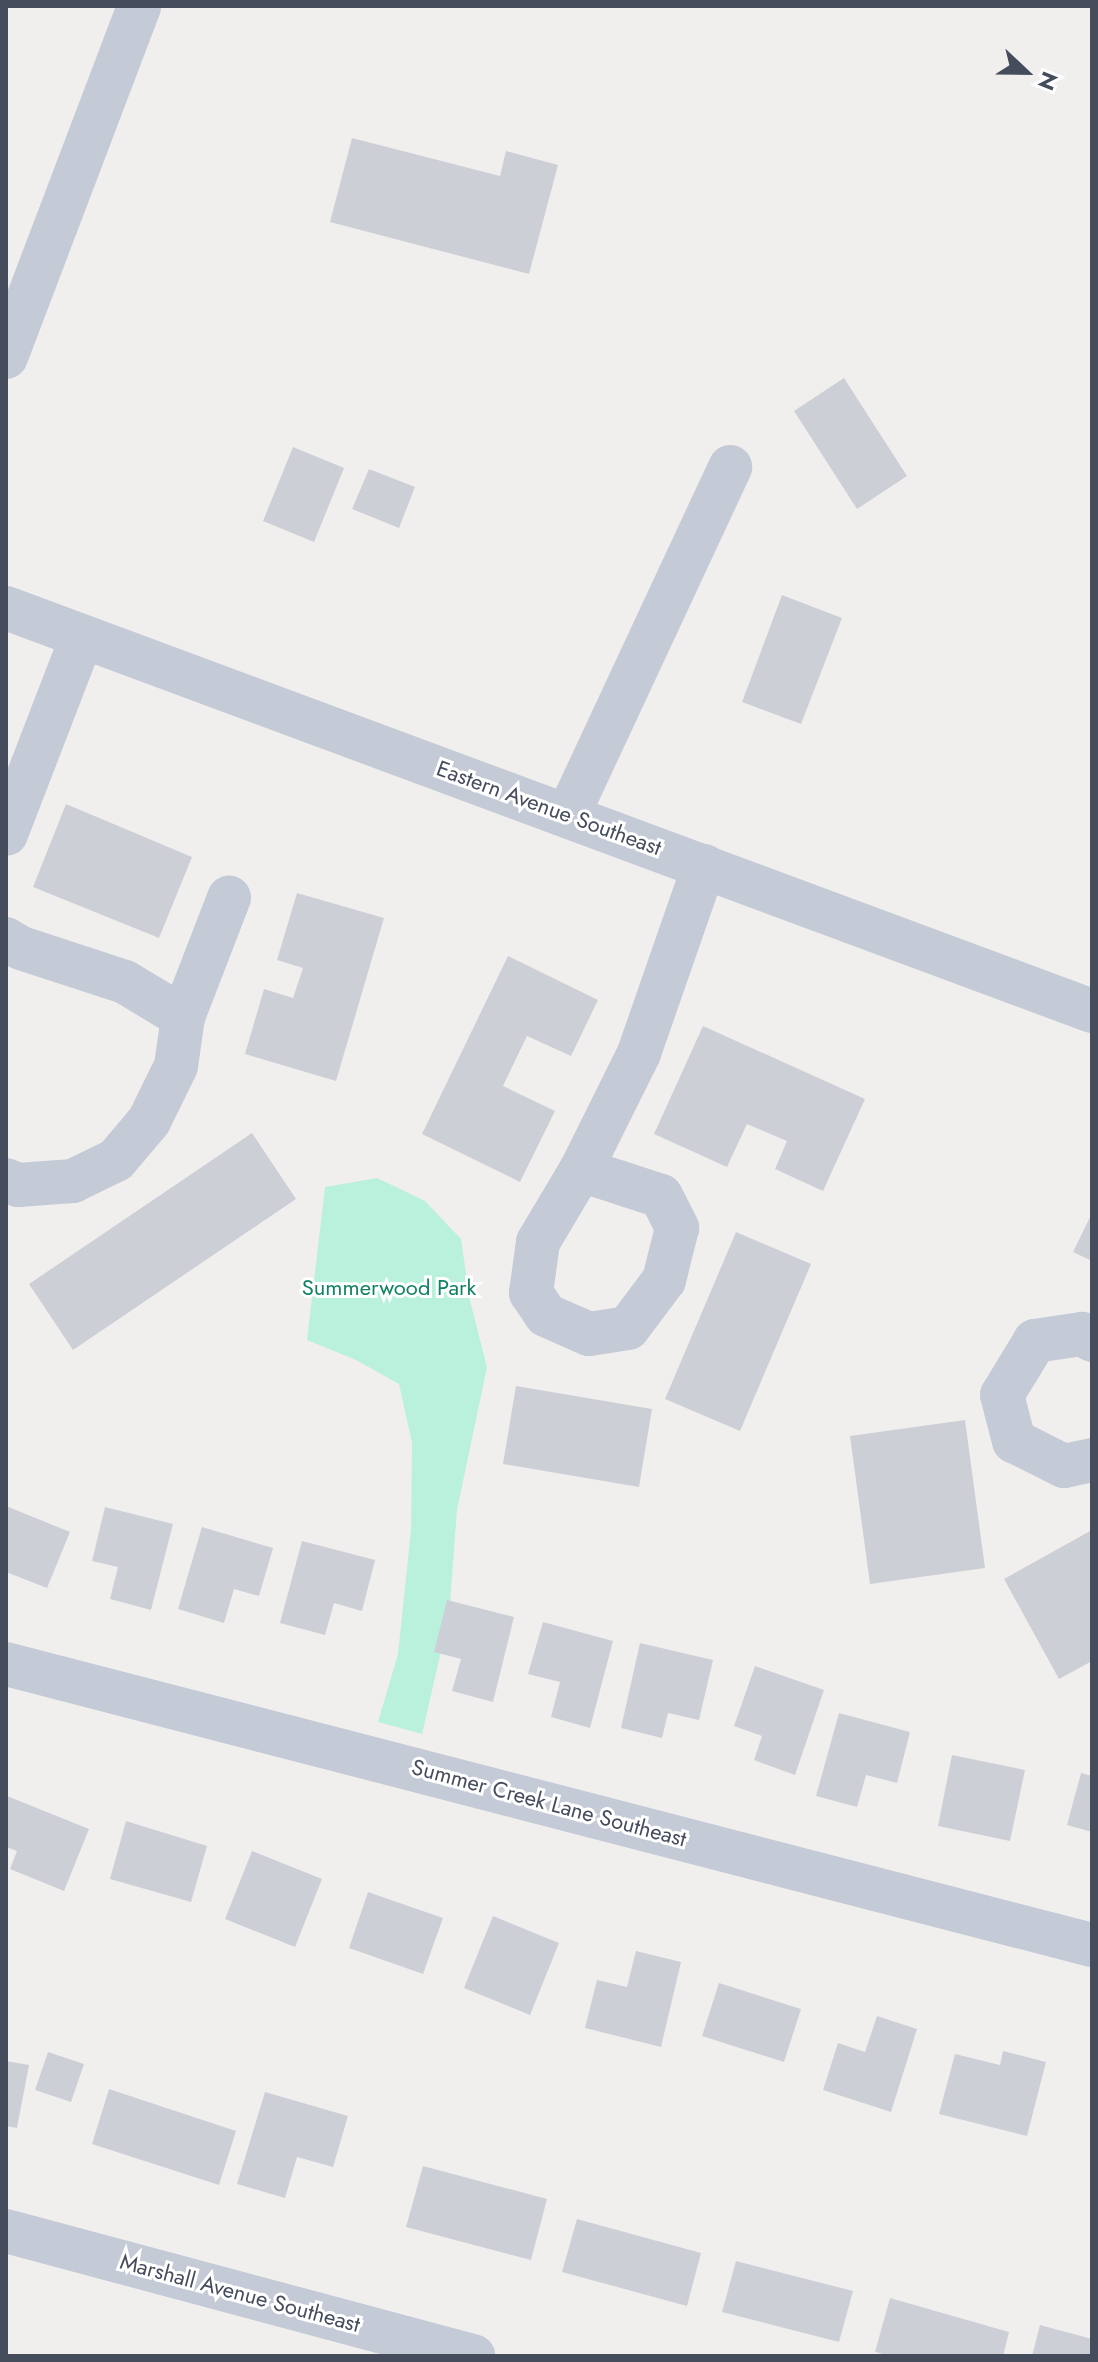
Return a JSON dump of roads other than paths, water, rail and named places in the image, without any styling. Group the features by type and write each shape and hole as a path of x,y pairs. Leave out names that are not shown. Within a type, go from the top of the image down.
{"street":[{"path":"6,357 139,6"},
{"path":"568,815 730,467"},
{"name":"Eastern Avenue Southeast","path":"6,608 1092,1011"},
{"path":"6,834 82,637"},
{"path":"581,1170 639,1053 704,866"},
{"path":"6,1180 18,1185 73,1181 116,1160 149,1121 176,1066 183,1017 229,898"},
{"path":"6,939 21,948 125,982 183,1017"},
{"path":"1092,1340 1082,1334 1035,1341 1002,1395 1014,1441 1064,1466 1092,1460"},
{"name":"Summer Creek Lane Southeast","path":"6,1664 1092,1945"},
{"name":"Marshall Avenue Southeast","path":"6,2231 474,2356"}],"park label":[{"name":"Summerwood Park","path":"389,1288"}]}
